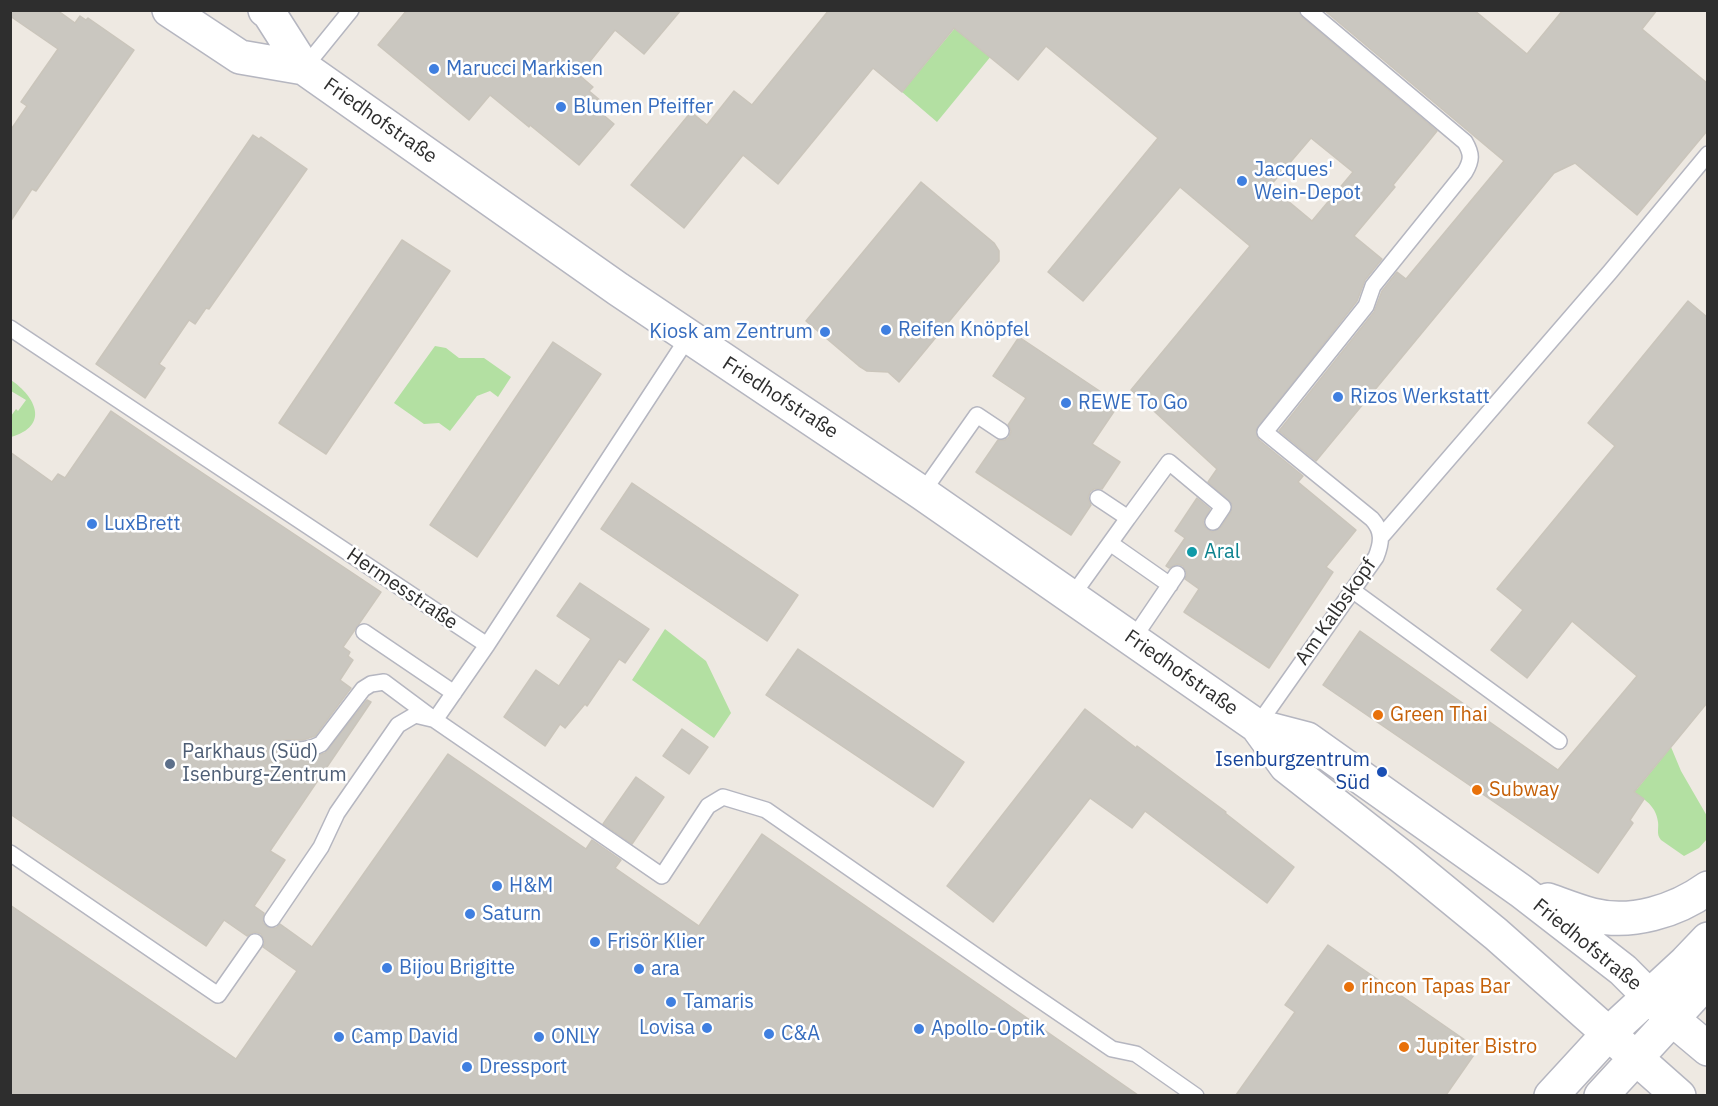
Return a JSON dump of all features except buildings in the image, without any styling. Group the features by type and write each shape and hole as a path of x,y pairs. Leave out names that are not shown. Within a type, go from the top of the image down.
{"main road":[{"name":"Friedhofstraße","path":"169,10 240,57 304,68"},
{"name":"Friedhofstraße","path":"265,10 304,68 618,289 922,492 1257,726 1286,766 1496,934 1635,1059 1679,1095"},
{"name":"Friedhofstraße","path":"1257,726 1307,739 1521,891 1623,969 1660,1007 1707,1049"},
{"path":"1521,891 1593,915 1616,918 1639,917 1673,908 1707,888"},
{"path":"1601,1095 1635,1059 1660,1007 1686,962 1707,939"},
{"path":"1551,1095 1608,1034 1707,980"}],"lane":[{"path":"304,68 351,10"},
{"name":"Am Kalbskopf","path":"1257,726 1376,557 1381,537 1372,519 1265,432 1366,306 1373,286 1471,162 1470,152 1465,142 1308,10"},
{"path":"1381,537 1610,272 1707,154"},
{"name":"Hermesstraße","path":"10,328 487,645"},
{"path":"435,720 487,645 689,336"},
{"path":"922,492 977,415 1001,431"},
{"path":"1072,596 1169,462 1223,507 1213,522"},
{"path":"1098,498 1128,518"},
{"path":"1110,543 1174,579 1133,639"},
{"path":"1352,590 1559,741"},
{"path":"364,632 454,693"},
{"path":"287,749 298,751 321,744 358,693 371,684 384,682 435,720 662,876 708,806 723,797 766,810 1112,1049 1136,1054 1196,1095"},
{"path":"272,918 321,847 337,813 398,726 415,715 435,720"},
{"path":"10,853 218,995 255,942"}],"green space":[{"path":"969,11 1028,11 937,122 902,92"},
{"path":"435,346 446,348 459,358 484,358 511,377 498,397 490,391 477,396 450,431 439,423 424,424 394,403"},
{"path":"11,380 20,387 32,403 35,419 31,426 23,432 11,437 11,416 26,400 11,391"},
{"path":"665,629 706,661 731,713 714,738 632,680"},
{"path":"1671,747 1681,771 1707,816 1707,839 1699,848 1684,856 1661,840 1654,810 1627,788 1637,789"}],"place":[{"name":"Marucci Markisen","path":"434,69"},
{"name":"Blumen Pfeiffer","path":"561,107"},
{"name":"Jacques' Wein-Depot","path":"1242,181"},
{"name":"Reifen Knöpfel","path":"886,330"},
{"name":"Kiosk am Zentrum","path":"825,332"},
{"name":"Rizos Werkstatt","path":"1338,397"},
{"name":"REWE To Go","path":"1066,403"},
{"name":"LuxBrett","path":"92,524"},
{"name":"Aral","path":"1192,552"},
{"name":"Green Thai","path":"1378,715"},
{"name":"Parkhaus (Süd) Isenburg-Zentrum","path":"170,764"},
{"name":"Isenburgzentrum Süd","path":"1382,772"},
{"name":"Subway","path":"1477,790"},
{"name":"H&M","path":"497,886"},
{"name":"Saturn","path":"470,914"},
{"name":"Frisör Klier","path":"595,942"},
{"name":"Bijou Brigitte","path":"387,968"},
{"name":"ara","path":"639,969"},
{"name":"rincon Tapas Bar","path":"1349,987"},
{"name":"Tamaris","path":"671,1002"},
{"name":"Lovisa","path":"707,1028"},
{"name":"Apollo-Optik","path":"919,1029"},
{"name":"C&A","path":"769,1034"},
{"name":"Camp David","path":"339,1037"},
{"name":"ONLY","path":"539,1037"},
{"name":"Jupiter Bistro","path":"1404,1047"},
{"name":"Dressport","path":"467,1067"}]}
